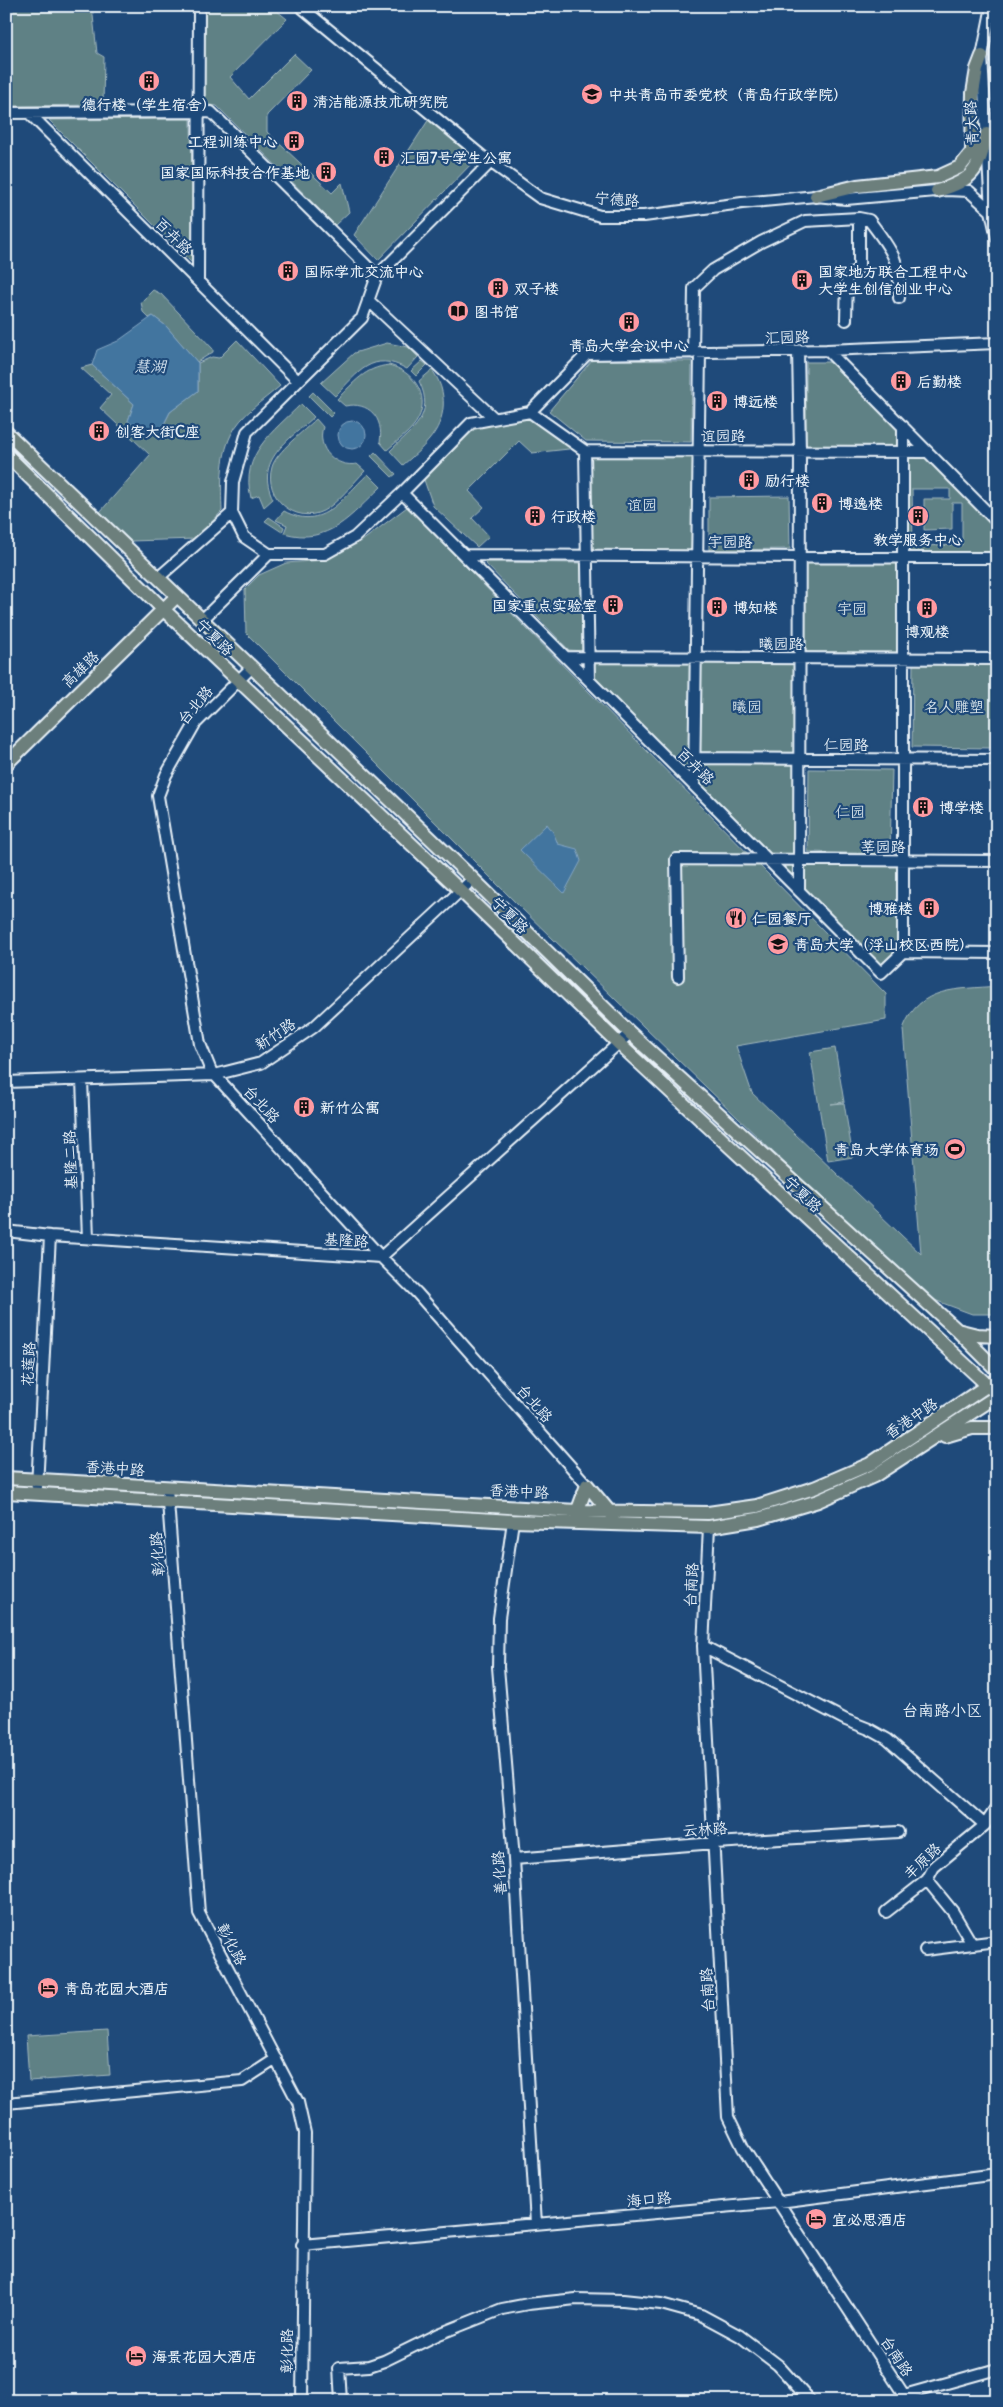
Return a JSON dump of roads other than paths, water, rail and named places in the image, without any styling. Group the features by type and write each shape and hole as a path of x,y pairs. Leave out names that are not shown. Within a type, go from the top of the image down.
{"main road":[{"path":"816,196 856,186 938,177 960,167 972,152 973,93 977,70 982,56"},
{"path":"937,191 959,185 969,178 976,169 983,152 987,134"},
{"name":"宁夏路","path":"6,432 473,879 630,1034 956,1329 997,1370"},
{"name":"宁夏路","path":"6,454 164,610 461,891 618,1043 994,1389"},
{"name":"高雄路","path":"6,764 177,596"},
{"path":"956,1329 977,1335 997,1336"},
{"name":"香港中路","path":"6,1492 572,1524 709,1527 758,1519 818,1501 874,1476 933,1439 994,1389"},
{"name":"香港中路","path":"6,1478 610,1512 708,1513 757,1506 814,1488 870,1464 994,1389"},
{"path":"933,1439 972,1428 997,1428"},
{"path":"572,1524 587,1485 610,1512 618,1525"}],"street":[{"path":"198,281 199,6"},
{"name":"宁德路","path":"300,6 491,162 540,198 600,216 644,216 742,203 816,196 846,199 937,191 969,191 994,206"},
{"name":"青大路","path":"992,6 982,56 997,238"},
{"path":"6,113 211,112 377,276"},
{"name":"百卉路","path":"29,113 298,381"},
{"path":"491,162 377,276 362,318 247,432 232,482 232,512 244,537 269,554 325,554 355,537 402,493 471,423 530,412 585,451 589,680"},
{"path":"846,320 847,279 859,267 859,218"},
{"path":"694,785 699,450 694,288 713,270 761,242 805,221 859,218 869,220 894,254 900,276 899,298"},
{"path":"368,300 494,418"},
{"path":"827,350 997,343"},
{"name":"汇园路","path":"530,412 587,354 798,352 827,350 997,522"},
{"path":"798,352 800,451 799,891"},
{"path":"903,426 903,952 997,953"},
{"name":"谊园路","path":"585,451 928,452"},
{"name":"百卉路","path":"402,493 881,972 903,952"},
{"path":"159,577 232,512"},
{"path":"202,620 269,554"},
{"name":"宇园路","path":"464,555 997,558"},
{"name":"曦园路","path":"566,657 997,659"},
{"name":"台北路","path":"252,667 195,724 166,775 158,796 200,1044 214,1075 381,1257 417,1292 587,1485"},
{"name":"仁园路","path":"694,758 997,760"},
{"path":"678,978 676,859 997,861"},
{"name":"新竹路","path":"6,1082 214,1075 260,1063 314,1027 473,879"},
{"name":"基隆路","path":"6,1231 50,1236 381,1257 630,1034"},
{"name":"基隆二路","path":"82,1080 88,1238"},
{"name":"花莲路","path":"37,1494 50,1236"},
{"name":"彰化路","path":"167,1488 199,1914 298,2102 305,2133 302,2245 302,2401"},
{"name":"善化路","path":"512,1521 499,1618 498,1667 514,1858 536,2224"},
{"name":"台南路","path":"709,1527 703,1646 715,1843 728,2117 743,2148 906,2398"},
{"path":"703,1646 846,1720 869,1729 887,1739 985,1825"},
{"name":"丰原路","path":"886,1912 927,1880 934,1867 985,1825 997,1806"},
{"name":"云林路","path":"514,1858 898,1832"},
{"path":"927,1880 953,1912 972,1944"},
{"path":"925,1950 997,1941"},
{"path":"6,2103 242,2082 276,2059"},
{"name":"海口路","path":"302,2245 779,2202 997,2174"},
{"path":"340,2401 339,2368 369,2366 384,2362 439,2334 502,2309 576,2299 661,2304 702,2315 740,2336 778,2365 810,2401"},
{"path":"906,2398 997,2369"}],"water":[{"name":"慧湖","path":"153,316 166,326 198,363 198,391 170,412 161,430 146,436 128,421 134,404 92,365 97,350 118,341"},
{"path":"352,421 362,425 366,435 362,445 352,449 342,445 338,435 342,425"},
{"path":"547,824 558,844 577,849 581,861 564,893 520,850"}],"place":[{"name":"德行楼（学生宿舍）","path":"149,81"},
{"name":"中共青岛市委党校（青岛行政学院）","path":"592,94"},
{"name":"清洁能源技术研究院","path":"297,101"},
{"name":"工程训练中心","path":"294,141"},
{"name":"汇园7号学生公寓","path":"384,157"},
{"name":"国家国际科技合作基地","path":"326,172"},
{"name":"国际学术交流中心","path":"288,271"},
{"name":"国家地方联合工程中心 大学生创信创业中心","path":"802,280"},
{"name":"双子楼","path":"498,288"},
{"name":"图书馆","path":"458,311"},
{"name":"青岛大学会议中心","path":"629,322"},
{"name":"后勤楼","path":"901,381"},
{"name":"博远楼","path":"717,401"},
{"name":"创客大街C座","path":"99,431"},
{"name":"励行楼","path":"749,480"},
{"name":"博逸楼","path":"822,503"},
{"name":"行政楼","path":"535,516"},
{"name":"教学服务中心","path":"918,516"},
{"name":"国家重点实验室","path":"613,605"},
{"name":"博知楼","path":"717,607"},
{"name":"博观楼","path":"927,608"},
{"name":"博学楼","path":"923,807"},
{"name":"博雅楼","path":"929,908"},
{"name":"仁园餐厅","path":"736,918"},
{"name":"青岛大学（浮山校区西院）","path":"778,944"},
{"name":"新竹公寓","path":"304,1107"},
{"name":"青岛大学体育场","path":"955,1149"},
{"name":"青岛花园大酒店","path":"48,1988"},
{"name":"宜必思酒店","path":"816,2219"},
{"name":"海景花园大酒店","path":"136,2356"}],"district":[{"name":"台南路小区","path":"942,1710"}],"park label":[{"name":"谊园","path":"642,504"},
{"name":"宇园","path":"852,608"},
{"name":"曦园","path":"747,706"},
{"name":"名人雕塑","path":"954,706"},
{"name":"仁园","path":"850,811"}]}
